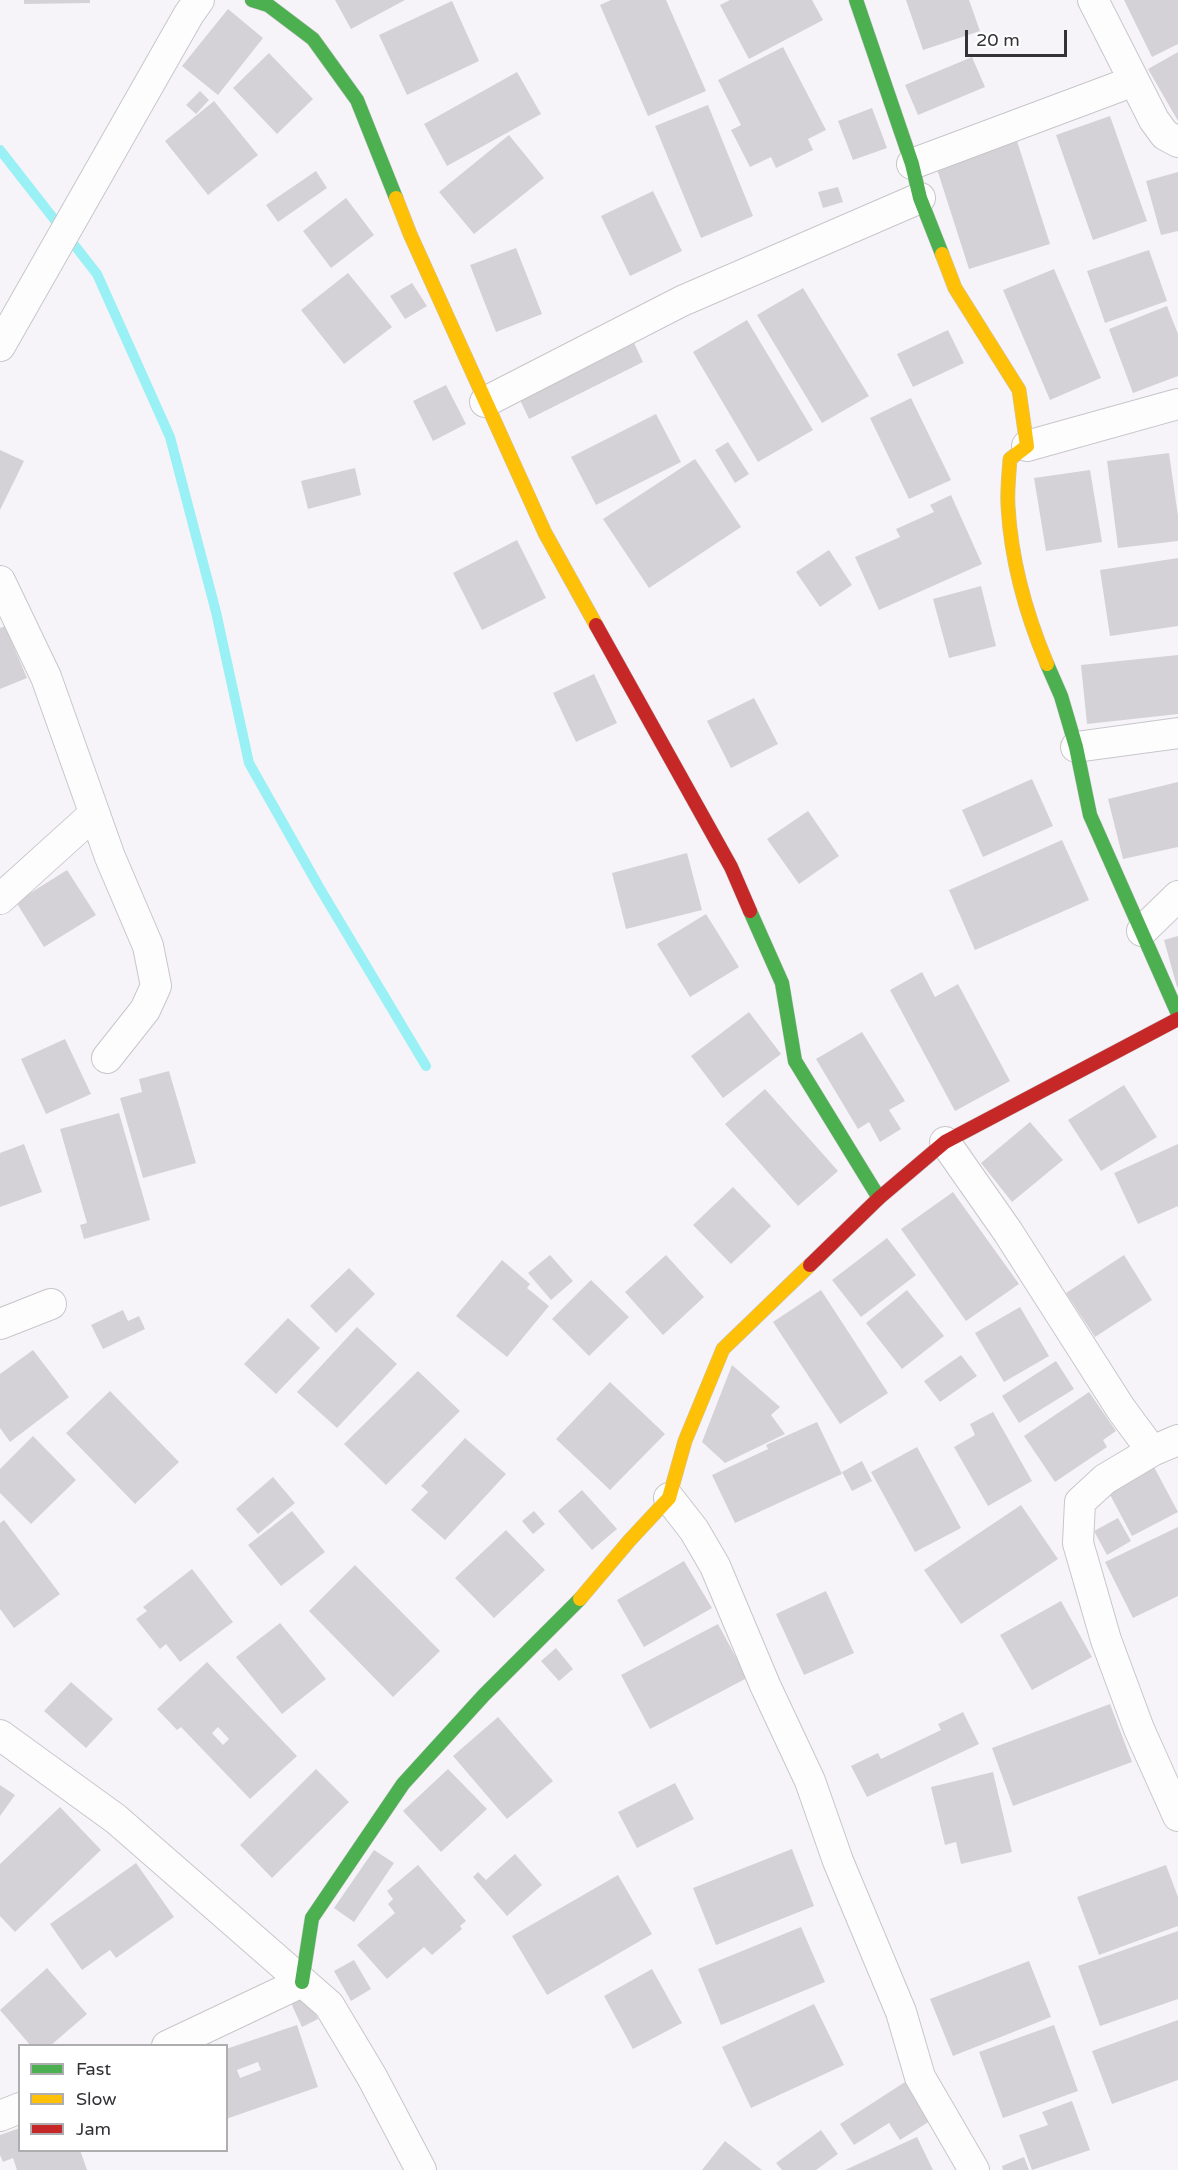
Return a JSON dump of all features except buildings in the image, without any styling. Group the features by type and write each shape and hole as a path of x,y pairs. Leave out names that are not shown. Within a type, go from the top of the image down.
{"street":[{"path":"0,345 199,0"},
{"path":"252,0 268,5 313,39 357,100 410,234 545,533 730,867 782,983 795,1061 879,1198"},
{"path":"856,0 912,164 920,198 954,288 1019,390 1027,446"},
{"path":"1093,0 1154,120 1166,135 1178,142"},
{"path":"912,164 1134,81"},
{"path":"485,402 682,301 920,198"},
{"path":"1178,404 1027,446 1010,459 1008,505 1017,574 1036,638 1060,696 1076,747 1090,815 1178,1014"},
{"path":"0,581 46,677 110,857 148,946 156,986 145,1010 107,1058"},
{"path":"1076,747 1178,733"},
{"path":"0,899 94,814"},
{"path":"1142,931 1178,896"},
{"path":"302,1982 312,1918 403,1784 484,1695 588,1591 629,1541 669,1498 685,1441 723,1349 879,1198 945,1142 1178,1019"},
{"path":"945,1142 1008,1232 1121,1409 1165,1445 1105,1479 1080,1502 1078,1543 1106,1640 1139,1729 1178,1816"},
{"path":"0,1324 51,1304"},
{"path":"669,1498 694,1530 715,1566 765,1684 810,1780 838,1861 901,2012 921,2077 974,2170"},
{"path":"0,1735 117,1819 248,1932 328,2005 372,2077 421,2170"},
{"path":"171,2044 302,1982"},
{"path":"0,2116 18,2109"}],"waterway":[{"path":"0,150 97,274 170,437 216,612 249,763 319,887 426,1066"}],"traffic: fast":[{"path":"252,0 268,5 313,39 357,100 396,198"},
{"path":"856,0 912,164 920,198 942,254"},
{"path":"1047,664 1061,696 1076,747 1090,815 1178,1014"},
{"path":"750,911 782,983 795,1061 879,1198"},
{"path":"302,1982 312,1918 403,1784 484,1695 580,1599"}],"traffic: slow":[{"path":"396,198 410,234 545,533 596,625"},
{"path":"942,254 955,288 1019,390 1027,446 1010,459 1008,506 1012,546 1032,626 1047,664"},
{"path":"580,1599 669,1498 685,1441 723,1349 810,1265"}],"traffic: jam":[{"path":"596,625 731,867 750,911"},
{"path":"810,1265 879,1198 945,1142 1178,1019"}]}
